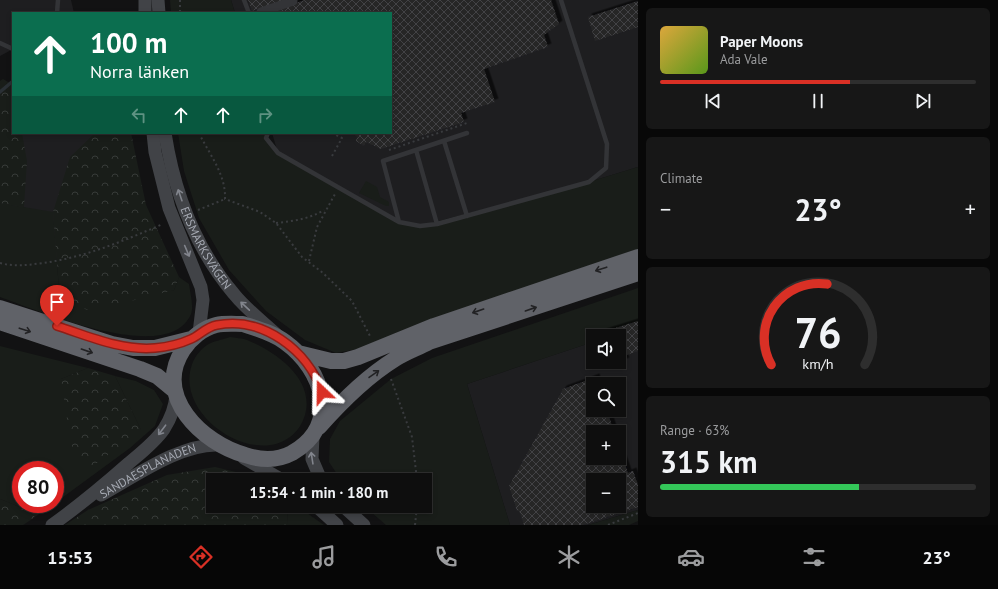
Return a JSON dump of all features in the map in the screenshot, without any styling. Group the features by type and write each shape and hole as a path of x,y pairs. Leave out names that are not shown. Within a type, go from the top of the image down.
{"highway":[{"path":"298,354 331,361 344,361 358,357 434,326 638,257"},
{"path":"195,336 186,345 174,368 175,392 183,410 194,425 225,448 252,457 275,459 289,455 299,449 344,399 367,379 396,358 429,342 638,273"},
{"path":"0,308 112,344 133,348 155,348 195,336 216,325 243,324 265,331 285,342 311,368 322,392 323,403 314,433"},
{"path":"0,322 158,376 175,392"}],"main road":[{"path":"145,0 145,12"},
{"path":"158,0 159,12"},
{"name":"ERSMARKSVÄGEN","path":"153,134 156,158 169,208 201,288 203,300 195,336"},
{"name":"ERSMARKSVÄGEN","path":"165,134 174,179 193,230 204,250 220,276 234,294 285,342"},
{"name":"SANDAESPLANADEN","path":"80,506 148,446 163,430 174,411 175,392"},
{"path":"314,433 312,460 318,473"},
{"name":"SANDAESPLANADEN","path":"52,525 80,506 178,454 196,446 225,448"},
{"path":"225,448 270,473"},
{"path":"324,513 337,525"},
{"path":"351,513 364,525"}],"street":[{"path":"261,12 293,1"}],"lane":[{"path":"57,12 58,0"},
{"path":"244,0 248,12"},
{"path":"268,134 266,138 278,152 399,222 420,226 437,224 589,182 606,168 607,144 561,0"},
{"path":"0,43 12,49"},
{"path":"399,222 383,161 467,133"},
{"path":"444,141 467,216"},
{"path":"416,150 437,224"}],"path":[{"path":"180,0 180,12"},
{"path":"382,152 467,123"},
{"path":"200,134 217,164 224,186 225,199"},
{"path":"332,156 342,138 334,134"},
{"path":"309,262 317,227 325,209 339,188"},
{"path":"195,211 225,199 260,212 276,223 297,251 324,273 352,301 372,341"},
{"path":"276,223 314,216 325,209"},
{"path":"0,263 14,266 71,259 97,251 163,224"},
{"path":"391,379 412,437 416,473"},
{"path":"415,525 416,513"},
{"path":"608,525 638,513"}],"shaded area":[{"path":"0,0 71,0 74,12 12,12 12,50 0,56"},
{"path":"231,0 638,0 638,167 589,182 420,226 399,222 278,153 272,134 392,134 392,12 235,12"},
{"path":"12,86 12,134 115,134 155,271 0,252 0,91"},
{"path":"638,327 638,510 588,525 510,525 467,384 586,344 586,369 626,369 626,333"}],"green space":[{"path":"170,0 231,0 235,12 171,12"},
{"path":"3,79 12,84 12,134 22,134 27,161 24,207 0,203 0,81"},
{"path":"94,134 131,134 146,205 179,277 174,290 91,311 60,301 53,212 70,157"},
{"path":"178,134 268,134 266,138 278,153 399,222 420,226 589,182 638,167 638,249 461,309 369,347 336,353 305,340 266,311 229,270 199,218 184,171"},
{"path":"366,181 377,187 380,197 389,202 389,206 359,193"},
{"path":"0,203 53,212 60,301 174,290 179,277 189,284 192,304 191,314 178,329 157,336 131,335 101,330 71,322 0,297"},
{"path":"638,288 638,327 626,329 586,329 586,344 467,384 510,525 386,525 372,513 432,513 432,473 336,473 329,462 330,439 340,421 391,379 432,358"},
{"path":"230,337 247,340 270,352 291,368 299,379 307,402 305,415 299,427 290,437 275,444 258,445 240,441 223,433 208,421 197,406 190,389 190,372 192,364 200,351 207,345"},
{"path":"0,346 88,368 61,379 141,430 115,376 136,381 154,390 163,404 155,426 130,448 64,496 64,461 12,461 12,504 0,499"},
{"path":"88,368 115,376 141,430 89,469 71,445 61,379"},
{"path":"215,467 240,473 206,473 206,513 287,513 288,525 65,525 88,510 167,475"},
{"path":"0,499 12,504 12,513 30,513 35,517 23,525 0,525"},
{"path":"638,510 638,521 629,525 588,525"},
{"path":"30,513 41,513 35,517"},
{"path":"287,513 307,513 324,525 288,525"}],"building":[{"path":"248,0 285,0 252,11"},
{"path":"305,0 551,0 559,24 544,35 548,47 484,69 495,102 461,113 464,122 381,149 366,142 364,146 356,141 357,136 352,134 392,134 392,12 271,11"},
{"path":"638,1 638,27 595,41 588,17"},
{"path":"638,321 638,351 626,355 626,329 612,329"},
{"path":"586,381 586,417 609,417 612,425 586,425 586,465 625,465 628,473 633,471 638,485 638,507 626,511 626,473 586,473 586,513 620,513 583,525 524,525 519,510 517,511 509,486 563,389"}],"waterway":[{"path":"0,92 12,82"}],"route":[{"path":"57,326 112,344 133,348 155,348 191,339 209,327 216,325 243,324 265,331 285,342 311,368 322,392"}]}
